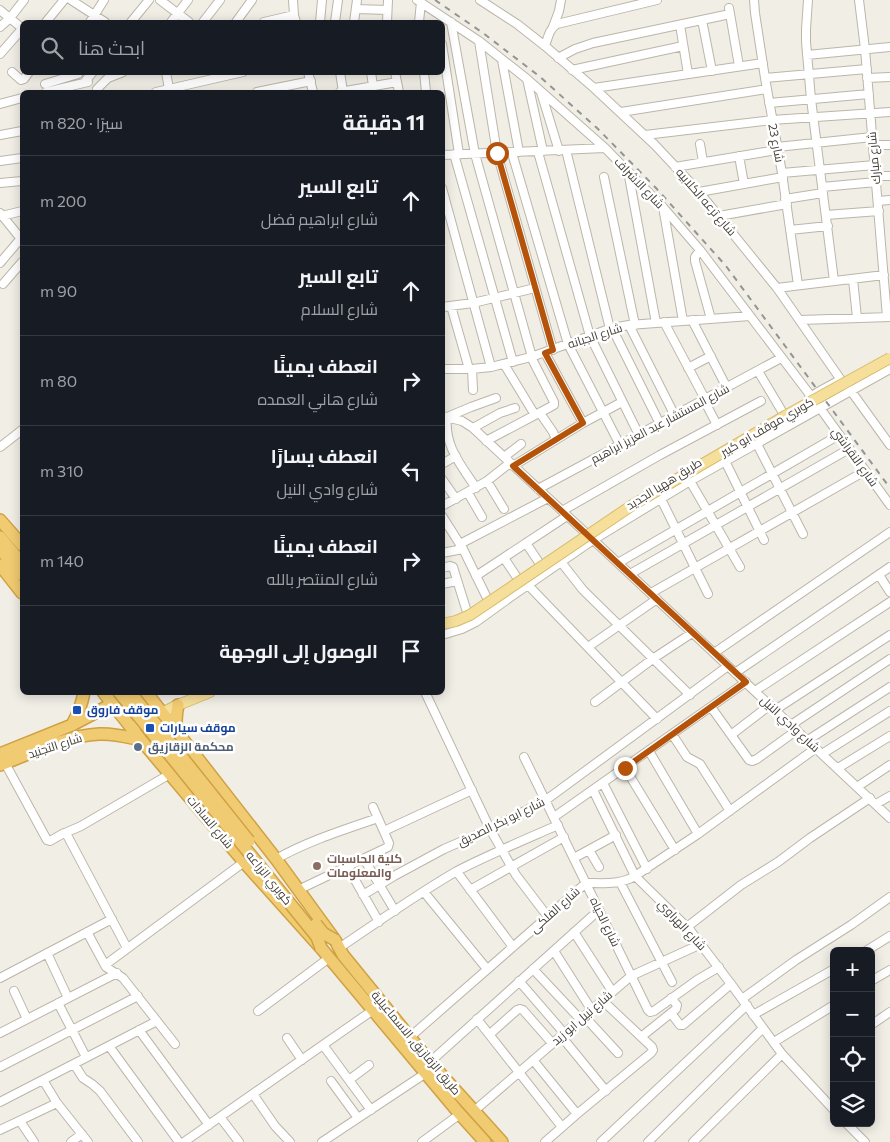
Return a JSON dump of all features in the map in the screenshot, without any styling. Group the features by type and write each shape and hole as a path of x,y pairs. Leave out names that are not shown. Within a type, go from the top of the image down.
{"highway":[{"path":"0,520 20,543"},
{"path":"0,537 20,561"},
{"path":"0,549 20,573"},
{"path":"0,565 20,590"},
{"path":"72,724 79,713 84,695"},
{"name":"شارع السادات","path":"105,695 244,862 321,948"},
{"name":"كوبري الزراعه","path":"121,695 317,937 321,948"},
{"name":"كوبري الزراعه","path":"132,695 318,927 337,944"},
{"path":"148,695 276,859 337,944"},
{"name":"شارع التجنيد","path":"2,761 112,704"},
{"path":"177,733 176,714 178,704"},
{"path":"85,719 92,728 92,735"},
{"name":"شارع التجنيد","path":"2,761 81,736 121,735 141,740"},
{"name":"طريق الزقازيق, الاسماعيلية","path":"337,944 343,955 410,1038 460,1114 481,1141"},
{"name":"طريق الزقازيق, الاسماعيلية","path":"321,948 373,1010 474,1111 502,1142"}],"main road":[{"name":"كوبري موقف ابو كبير","path":"445,623 470,615 631,506 785,416 890,358"},
{"name":"كوبري موقف ابو كبير","path":"445,629 473,620 634,511 787,421 890,364"},
{"path":"112,704 133,695"},
{"path":"131,728 178,704 202,695"}],"street":[{"path":"0,27 24,0"},
{"path":"48,20 64,0"},
{"path":"71,0 80,3 102,20"},
{"path":"92,20 104,0"},
{"path":"133,20 148,0"},
{"path":"160,0 186,20"},
{"path":"173,20 188,0"},
{"path":"205,20 220,0"},
{"path":"237,20 252,0"},
{"path":"294,0 295,19"},
{"path":"320,20 322,0"},
{"path":"335,20 338,0"},
{"path":"354,20 357,0"},
{"path":"387,20 388,0"},
{"name":"شارع ترعه الكلابيه","path":"480,0 517,24 594,88 645,135 699,192 777,288 841,380 890,444"},
{"path":"545,46 559,11 561,0"},
{"path":"553,27 557,24 657,0"},
{"name":"شارع 23","path":"754,0 798,285"},
{"path":"808,0 806,28 808,74 834,281"},
{"name":"شارع مبارك","path":"859,0 867,70 880,227 886,253 884,275 889,317"},
{"path":"419,1 419,20"},
{"name":"شارع الاشراف","path":"419,1 478,41 527,79 605,148 628,171 662,206 700,250 820,408"},
{"path":"356,9 387,10"},
{"path":"0,10 20,27"},
{"path":"558,58 575,49 593,43 702,20 729,11 739,66"},
{"path":"438,13 439,20"},
{"path":"702,20 712,70"},
{"path":"451,22 475,154 531,357 554,402 554,405 486,441"},
{"path":"680,25 688,74"},
{"path":"0,54 20,31"},
{"path":"478,41 497,153 535,288 549,351 583,423"},
{"path":"572,70 683,46"},
{"path":"807,55 890,46"},
{"path":"502,60 516,152 568,344 620,445"},
{"path":"594,88 763,63"},
{"path":"445,68 456,154 513,362"},
{"path":"765,78 867,70"},
{"path":"12,72 21,80 27,75"},
{"path":"45,88 74,75"},
{"path":"80,75 98,90"},
{"path":"87,81 90,75"},
{"path":"100,90 108,78 116,75"},
{"path":"167,75 170,89"},
{"path":"165,90 231,75"},
{"path":"309,75 312,90"},
{"path":"340,75 342,90"},
{"path":"371,75 373,86"},
{"path":"396,75 399,90"},
{"path":"424,75 426,90"},
{"path":"867,78 890,77"},
{"path":"527,79 540,152 590,336 639,435"},
{"path":"45,88 87,81"},
{"path":"267,90 310,81"},
{"path":"352,90 397,82"},
{"path":"621,112 767,89"},
{"path":"540,90 562,150 611,328 660,424"},
{"path":"769,103 869,94"},
{"path":"0,104 20,99"},
{"path":"645,135 813,116 890,112"},
{"path":"0,135 20,131"},
{"path":"675,167 777,149 872,137"},
{"path":"700,144 703,162"},
{"path":"873,145 890,145"},
{"path":"445,155 605,148"},
{"path":"739,156 744,184"},
{"path":"0,161 20,158"},
{"path":"699,192 782,175 875,165"},
{"path":"628,171 660,323 675,344 716,425"},
{"path":"719,216 786,201 822,190 890,176"},
{"path":"604,178 632,325 675,416"},
{"path":"0,183 20,181"},
{"path":"445,197 490,367"},
{"path":"878,201 890,200"},
{"path":"662,206 683,321"},
{"path":"1,216 20,211"},
{"path":"826,215 879,211"},
{"path":"1,216 20,236"},
{"path":"790,230 828,226"},
{"path":"880,227 890,227"},
{"path":"0,263 20,240"},
{"path":"700,250 695,256 695,261 711,319"},
{"path":"3,284 20,264"},
{"path":"777,288 884,275"},
{"path":"853,278 857,318"},
{"path":"445,307 474,303 535,288"},
{"path":"451,306 470,369 473,390"},
{"name":"شارع الجبانه","path":"445,369 490,367 513,362 611,328 750,316"},
{"path":"800,320 889,317"},
{"path":"692,320 728,388"},
{"path":"666,348 675,344"},
{"name":"طريق ههيا الجديد","path":"445,619 468,612 658,486 818,392 890,353"},
{"path":"688,368 711,356"},
{"name":"شارع المستشار عبد العزيز ابراهيم","path":"538,489 782,358"},
{"path":"504,364 537,414 553,432 556,439"},
{"name":"طريق ههيا الجديد","path":"445,634 476,622 593,540 690,481 890,369"},
{"path":"758,371 783,413"},
{"path":"476,488 450,445 445,417 496,398"},
{"path":"476,576 526,544 565,514 660,455 761,401"},
{"path":"509,462 556,439 622,402"},
{"path":"472,428 515,408"},
{"name":"شارع النقراشي","path":"820,408 890,505"},
{"name":"شارع وادي النيل","path":"445,417 462,421 472,428 890,818"},
{"path":"0,447 20,432"},
{"path":"618,563 839,435"},
{"path":"445,504 488,482 509,462 521,444"},
{"path":"757,444 802,534"},
{"path":"630,574 849,449"},
{"path":"445,462 456,456"},
{"path":"725,461 764,540"},
{"path":"651,594 865,470"},
{"path":"690,481 740,567"},
{"path":"488,482 504,509"},
{"path":"445,483 456,499"},
{"path":"468,493 482,517"},
{"path":"445,552 461,546 548,498"},
{"path":"660,499 708,594"},
{"path":"445,521 461,546 488,600"},
{"path":"714,653 890,532"},
{"path":"526,544 540,564"},
{"path":"504,558 518,579"},
{"path":"561,562 583,590 690,695"},
{"path":"445,567 452,567 468,612"},
{"path":"735,673 890,568"},
{"path":"879,575 890,592"},
{"path":"445,583 457,581"},
{"path":"528,585 657,719"},
{"path":"588,647 657,600"},
{"path":"755,691 890,602"},
{"path":"595,702 654,658 692,633"},
{"path":"731,735 890,635"},
{"path":"711,707 749,760 752,761 757,759 794,728 890,659"},
{"name":"شارع ابو بكر الصديق","path":"363,895 444,849 490,829 546,800 728,666"},
{"path":"337,944 378,922 457,872 556,821 593,790 746,682"},
{"path":"808,740 890,686"},
{"path":"426,695 501,850 511,867 548,917"},
{"name":"شارع الفلكى","path":"410,1038 586,882 612,883 626,881 635,876 819,751 890,711"},
{"path":"672,734 687,758 700,764 730,811"},
{"path":"838,768 890,736"},
{"path":"649,751 698,834"},
{"name":"شارع الحياه","path":"524,757 649,1011 654,1011 697,980 719,967"},
{"path":"2,761 47,840 50,841 81,826 170,774"},
{"path":"857,787 890,765"},
{"path":"625,768 675,850"},
{"path":"603,783 647,869"},
{"path":"384,831 472,790"},
{"name":"شارع الهراوي","path":"593,790 635,876 687,927 719,967 782,1054 830,1106"},
{"path":"687,927 741,885 778,862 810,838 873,801 890,796"},
{"path":"298,890 388,847 389,843 373,806"},
{"path":"276,859 317,839 378,818"},
{"path":"65,834 127,948"},
{"path":"574,858 616,836"},
{"path":"470,890 564,837"},
{"path":"589,850 599,867"},
{"path":"364,859 396,911"},
{"path":"105,965 244,862"},
{"path":"347,866 378,922"},
{"path":"457,872 513,947"},
{"path":"620,882 672,982"},
{"path":"424,892 487,969"},
{"path":"601,1142 745,1002 796,960 890,898"},
{"path":"322,1142 371,1110 428,1067 478,1019 599,910"},
{"path":"0,978 112,919"},
{"path":"87,932 105,965 123,978 175,1044"},
{"path":"574,932 612,991"},
{"path":"872,947 890,936"},
{"name":"شارع نبيل ابو زيد","path":"474,1111 631,976 701,944"},
{"path":"554,951 591,1009"},
{"path":"47,953 68,998"},
{"path":"258,1011 329,958"},
{"path":"533,969 618,1053"},
{"path":"875,979 890,970"},
{"path":"754,1014 830,971"},
{"path":"0,1033 117,973"},
{"path":"520,981 606,1091"},
{"path":"671,1014 683,1025 731,984"},
{"path":"14,991 27,1020"},
{"path":"0,1067 138,996"},
{"path":"641,1037 677,1008 677,1005 671,998"},
{"path":"545,1142 653,1050 602,1000"},
{"path":"58,1003 86,1058"},
{"path":"774,1042 830,1007"},
{"path":"490,1034 520,1009 523,1010 552,1044"},
{"path":"184,1142 373,1010"},
{"path":"875,1022 890,1012"},
{"path":"478,1019 562,1127"},
{"path":"1,1098 43,1080 157,1021"},
{"path":"648,1142 763,1028"},
{"path":"139,1030 209,1125"},
{"path":"287,1038 302,1060"},
{"path":"323,1045 371,1110"},
{"path":"109,1046 179,1142"},
{"path":"693,1142 782,1054"},
{"path":"533,1060 577,1114"},
{"path":"74,1064 82,1078 100,1091 138,1142"},
{"path":"349,1080 369,1065"},
{"path":"43,1080 57,1103 88,1142"},
{"path":"331,1081 358,1118"},
{"path":"253,1094 275,1126 290,1142"},
{"path":"0,1130 57,1103"},
{"path":"422,1142 460,1114"},
{"path":"220,1117 239,1142"},
{"path":"20,1121 34,1142"},
{"path":"849,1127 860,1140"},
{"path":"71,1142 82,1134"}],"railway":[{"path":"435,0 483,33 539,76 597,128 656,188 726,266 890,488"}],"place":[{"name":"موقف فاروق","path":"77,710"},
{"name":"موقف سيارات","path":"150,728"},
{"name":"محكمة الزقازيق","path":"138,747"},
{"name":"كلية الحاسبات والمعلومات","path":"317,866"}],"route":[{"path":"497,153 553,350 545,353 583,423 513,466 746,682 625,768"}]}
